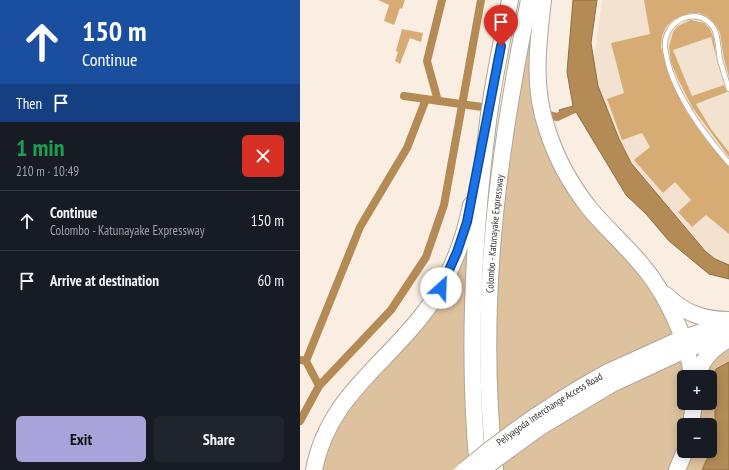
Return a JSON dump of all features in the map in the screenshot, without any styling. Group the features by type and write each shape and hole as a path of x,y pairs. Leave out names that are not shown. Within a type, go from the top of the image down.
{"highway":[{"name":"Colombo - Katunayake Expressway","path":"478,470 472,381 474,281 478,216 488,121 510,0"},
{"name":"Colombo - Katunayake Expressway","path":"495,470 488,386 488,302 494,205 513,79 529,0"},
{"path":"543,0 537,50 537,83 546,128 564,170 584,200 656,285 675,304 687,312 708,319 729,321"},
{"path":"314,470 324,433 338,411 359,384 421,318 441,288 457,252 467,222 488,121"},
{"path":"656,285 680,331 690,370"},
{"name":"Peliyagoda Interchange Access Road","path":"464,470 528,420 569,393 609,378 684,344 729,321"},
{"name":"Peliyagoda Interchange Access Road","path":"684,344 729,335"},
{"path":"700,370 712,350 729,338"},
{"name":"Peliyagoda Interchange Access Road","path":"482,470 609,378"},
{"path":"677,470 682,458"}],"lane":[{"path":"729,89 713,27 704,20 694,16 683,18 672,24 666,35 665,47 674,79 696,121 709,140 729,164"}],"shaded area":[{"path":"573,0 597,0 591,43 598,86 619,139 631,163 705,251 715,259 729,265 729,279 709,274 669,241 646,214 626,195 576,112 562,118 559,110 573,106 567,72"},
{"path":"602,0 729,0 729,265 715,259 705,251 631,163 619,139 598,86 594,59"},
{"path":"529,38 532,41 543,134 652,283 677,331 606,367 494,440 498,198"},
{"path":"469,241 473,453 453,470 318,470 333,428"},
{"path":"729,345 729,362 722,365 717,371 717,370 707,370 713,360"},
{"path":"685,357 685,370 677,370 677,410 688,410 687,418 677,418 677,458 673,470 499,470 498,467 592,401"},
{"path":"729,362 729,470 702,470 707,458 717,458 717,418 715,418 715,410 717,410 716,369"},
{"path":"698,410 715,410 715,418 697,418"},
{"path":"688,458 706,458 702,470 683,470"}],"building":[{"path":"378,0 405,0 402,9 400,8 394,25 384,21 389,5"},
{"path":"644,0 729,0 729,77 724,59 720,33 716,25 708,17 699,13 690,13 673,20 666,27 662,36 661,47 670,79 686,111 706,140 729,167 729,234 706,215 692,227 678,212 691,200 675,182 663,193 634,160 650,147 642,133 622,140 607,99 624,93 611,43 650,34"},
{"path":"691,20 704,23 710,29 714,39 716,57 711,37 673,50 692,96 724,85 727,92 696,104 711,129 729,152 729,157 692,107 671,62 669,47 673,32 678,26"},
{"path":"402,29 423,33 421,42 410,38 400,64 395,61"}],"waterway":[{"path":"438,101 427,61 442,0"},
{"path":"319,386 391,310 426,257 444,205 481,0"},
{"path":"404,96 482,107"},
{"path":"306,361 360,227 407,148 426,99"},
{"path":"548,115 557,117 570,111"},
{"path":"300,360 306,361 319,386 300,421"}],"route":[{"path":"441,288 457,252 467,222 488,121 501,46"}]}
